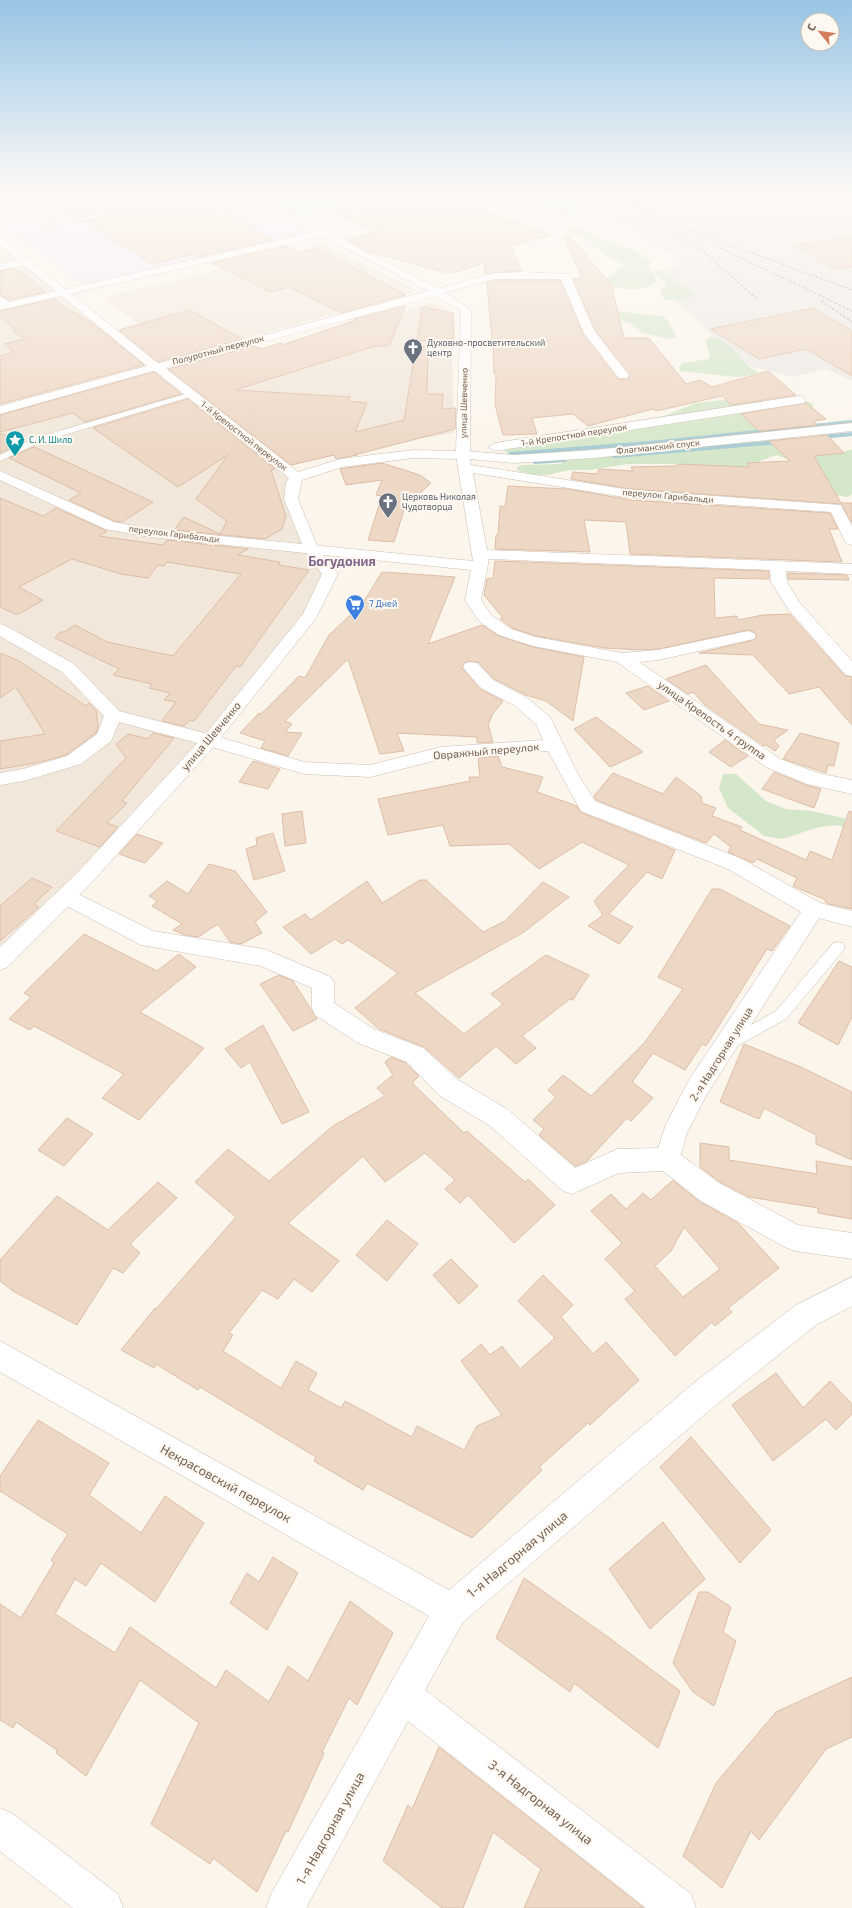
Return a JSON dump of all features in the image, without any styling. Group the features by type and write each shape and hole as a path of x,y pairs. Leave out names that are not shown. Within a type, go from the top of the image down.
{"street":[{"name":"1-й Крепостной переулок","path":"47,280 296,477 340,464 413,454 464,461 479,450 800,400"},
{"path":"3,304 63,293 119,280"},
{"name":"улица Шевченко","path":"414,280 466,310 464,461 480,560"},
{"name":"Полуротный переулок","path":"0,410 481,280"},
{"name":"Полуротный переулок","path":"567,280 590,333 623,375"},
{"name":"Флагманский спуск","path":"464,461 594,454 852,427"},
{"name":"переулок Гарибальди","path":"464,461 631,494 836,508 852,541"},
{"name":"переулок Гарибальди","path":"0,475 110,526 150,533 311,549 480,560"},
{"name":"улица Шевченко","path":"0,961 66,896 210,740 310,615 330,574 311,549 291,499 292,483 296,477"},
{"path":"480,560 779,566 852,569"},
{"name":"улица Крепость 4 группа","path":"480,560 473,600 486,618 505,632 533,641 622,658 658,655 748,636"},
{"path":"779,566 779,582 794,606 852,671"},
{"path":"0,629 68,668 112,715 105,737 74,760 24,775 0,779"},
{"name":"улица Крепость 4 группа","path":"622,658 773,763 814,779 852,787"},
{"name":"Овражный переулок","path":"112,715 210,740 304,768 370,771 441,753 554,745 544,721 520,701 487,684 470,667"},
{"path":"554,745 588,806 735,864 814,909 852,919"},
{"path":"66,896 149,939 264,958 323,983 323,1008 366,1036 415,1055 449,1088 498,1117 572,1182 617,1161 667,1159 710,1192 795,1238 852,1246"},
{"name":"2-я Надгорная улица","path":"667,1159 676,1132 698,1087 814,909"},
{"name":"1-я Надгорная улица","path":"285,1908 451,1610 706,1393 806,1315 852,1292"},
{"name":"Некрасовский переулок","path":"0,1356 451,1610"},
{"name":"3-я Надгорная улица","path":"404,1696 677,1908"},
{"path":"0,1827 104,1908"}],"lane":[{"path":"0,458 38,440 192,395"},
{"path":"725,1046 781,1015 838,947"}],"shaded area":[{"path":"0,280 49,280 295,477 291,499 324,580 309,615 209,740 0,960"},
{"path":"77,280 105,280 84,285"},
{"path":"176,280 396,280 418,291 183,355 102,298"},
{"path":"674,280 852,280 852,381 826,369 793,377 742,364 675,300 698,295"},
{"path":"433,303 451,312 454,433 303,459 182,370"}],"green space":[{"path":"655,280 653,284 647,287 635,289 623,289 605,285 604,281"},
{"path":"662,280 674,280 698,295 677,300 667,300 660,293 666,284"},
{"path":"604,310 662,316 667,320 677,337 670,339 642,333 632,324 619,320"},
{"path":"712,337 727,344 746,364 757,371 757,374 737,377 680,371 679,368 682,363 709,359 710,356 705,340"},
{"path":"733,399 755,401 804,400 813,404 812,412 754,421 754,427 762,433 536,454 511,454 499,447 646,423 696,403"},
{"path":"791,435 796,439 840,453 852,449 852,494 848,497 829,494 800,463 776,455 742,468 669,464 628,464 589,470 569,470 548,475 533,475 518,471 517,467 522,465 560,464 570,459 640,452 689,451 720,448 749,441 764,442 767,439"},
{"path":"723,774 736,774 766,801 786,809 812,811 852,820 852,830 837,825 819,827 782,839 764,836 728,808 719,788"}],"building":[{"path":"0,280 31,280 46,292 9,300 0,295"},
{"path":"246,280 378,280 406,295 341,313 289,287 270,292"},
{"path":"495,280 560,280 583,334 618,379 627,380 630,376 596,331 573,280 608,280 611,284 624,338 649,338 686,384 700,380 712,387 768,371 796,395 731,405 722,396 656,411 653,409 588,426 573,414 532,418 537,434 503,435 495,404 496,374 494,374 493,340 487,283"},
{"path":"55,299 68,309 92,323 144,365 0,404 0,356 14,352 4,344 25,339 13,331 16,330 0,317 0,311"},
{"path":"405,306 390,345 372,347 235,390 350,397 348,401 367,403 355,432 404,420 416,346 428,348 427,394 443,394 442,409 456,408 455,429 354,455 357,455 336,459 334,455 291,465 168,369 254,346 261,349 281,343 283,345 356,320 354,319"},
{"path":"422,307 453,313 454,339 417,341"},
{"path":"813,308 852,331 852,376 806,349 759,359 710,329"},
{"path":"190,310 242,339 158,362 119,330"},
{"path":"154,372 181,394 85,422 73,413 0,432 0,415"},
{"path":"188,399 275,469 271,470 286,516 282,529 265,539 174,530 184,517 220,534 227,521 196,499 228,455 178,487 93,428"},
{"path":"806,403 826,419 814,421 817,425 759,431 741,414"},
{"path":"0,433 23,442 0,453"},
{"path":"827,435 844,453 814,456 841,503 852,503 852,523 841,504 631,489 571,479 573,472 597,474 599,469 633,471 631,467 677,466 677,464 749,467 747,463 790,461 769,441"},
{"path":"34,447 153,502 122,522 114,521 69,500 81,493 9,458"},
{"name":"Церковь Николая Чудотворца","path":"382,463 420,475 431,483 415,498 408,497 394,542 368,540 382,496 376,495 382,480 346,485 340,469"},
{"path":"508,486 568,489 631,500 830,513 838,529 829,529 842,562 630,554 626,522 584,520 590,552 495,549 496,535 498,535 500,506 505,507"},
{"path":"0,498 43,516 56,508 107,531 99,536 163,545 167,540 248,549 238,555 280,562 279,565 309,570 240,667 236,666 194,721 190,720 184,726 162,721 176,702 164,700 170,693 149,688 152,684 113,675 119,669 55,638 60,632 64,632 75,625 107,642 173,656 241,574 167,562 164,566 158,565 148,578 121,574 72,559 19,587 43,600 19,614 15,614 0,607"},
{"path":"495,561 769,571 769,579 714,578 715,618 737,616 738,620 763,615 790,614 845,676 852,677 852,725 819,687 789,694 753,655 699,653 754,640 757,635 748,630 658,649 642,650 604,648 536,636 512,628 500,619 503,618 484,595 487,579 493,578"},
{"path":"382,572 455,577 428,644 482,625 499,636 533,647 584,657 573,721 546,701 526,695 494,679 478,662 465,662 462,668 480,689 503,701 492,715 488,725 493,742 477,743 477,737 397,733 404,751 380,754 348,659 285,721 292,724 285,732 302,733 288,756 261,748 265,741 240,733 299,676 305,678 329,635 363,603"},
{"path":"788,573 847,575 849,580 788,579"},
{"path":"0,653 19,661 86,706 89,703 96,710 98,726 96,733 66,755 36,763 0,769 0,741 45,734 16,687 0,698"},
{"path":"706,665 759,724 788,730 774,740 779,746 775,751 766,745 764,746 705,705 693,692 688,694 666,679"},
{"path":"648,686 669,701 644,710 626,693"},
{"path":"596,717 643,752 610,767 574,729"},
{"path":"153,733 174,738 122,801 127,803 107,823 118,827 100,847 56,831 126,758 116,744 128,734 148,739"},
{"path":"800,733 839,743 834,766 828,765 826,773 783,759"},
{"path":"725,740 748,756 731,767 709,752"},
{"path":"498,756 502,767 543,777 537,792 577,806 580,812 675,850 662,879 647,872 609,914 633,927 619,944 588,926 603,915 594,901 629,865 582,842 539,869 509,844 450,846 443,825 388,835 378,799 470,781 469,777 480,777 478,758"},
{"path":"253,761 280,769 268,789 239,782"},
{"path":"774,772 806,785 821,789 814,808 762,789"},
{"path":"613,773 663,794 676,777 701,796 702,803 716,808 712,816 742,827 740,830 806,860 810,851 832,860 849,811 852,812 852,909 829,904 825,902 826,900 793,886 797,878 757,859 753,863 728,852 731,847 714,834 706,843 596,800 594,796"},
{"path":"302,811 306,843 285,846 282,814"},
{"path":"273,833 285,871 254,880 246,849 257,845 256,838"},
{"path":"137,834 163,843 145,863 119,854"},
{"path":"209,864 235,871 267,912 255,922 262,933 241,944 230,942 218,924 198,937 185,935 173,930 182,924 152,906 157,901 149,896 167,881 188,894"},
{"path":"32,878 52,887 34,904 39,907 0,941 0,906"},
{"path":"420,880 426,880 483,932 505,921 543,882 569,897 524,932 415,993 464,1034 503,1004 491,994 546,955 589,975 573,1000 570,999 522,1036 536,1048 516,1064 496,1046 459,1078 424,1047 379,1029 355,1008 398,973 348,940 342,944 335,939 311,954 283,927 305,914 311,920 367,881 382,903"},
{"path":"712,889 720,889 790,926 772,951 767,949 706,1046 702,1044 685,1070 653,1053 632,1082 653,1098 631,1121 627,1118 586,1162 575,1166 539,1135 544,1129 533,1120 556,1097 548,1090 563,1075 591,1096 645,1042 683,989 658,977"},
{"path":"84,934 157,971 179,954 196,967 140,1012 204,1048 139,1120 102,1098 124,1074 34,1026 30,1030 9,1019 31,997 24,993"},
{"path":"839,961 852,967 852,1017 838,1045 798,1023"},
{"path":"279,975 293,981 317,1019 293,1031 260,984"},
{"path":"263,1025 309,1112 282,1124 250,1062 241,1068 225,1049"},
{"path":"744,1044 803,1068 852,1092 852,1160 816,1144 816,1135 764,1108 759,1119 720,1102"},
{"path":"391,1057 406,1063 419,1076 412,1083 464,1133 467,1131 525,1182 528,1179 555,1205 514,1243 468,1195 460,1203 445,1189 455,1180 425,1153 385,1182 363,1156 288,1223 339,1261 312,1292 294,1279 278,1299 262,1290 229,1333 233,1335 223,1351 281,1388 296,1361 317,1373 308,1390 341,1408 345,1401 412,1437 417,1426 464,1450 477,1426 502,1415 461,1361 481,1344 490,1355 502,1346 520,1369 555,1338 518,1301 543,1275 573,1305 561,1317 593,1354 606,1342 639,1380 590,1425 588,1423 539,1467 542,1470 472,1538 367,1483 363,1490 314,1461 316,1457 200,1387 198,1390 156,1364 154,1368 121,1350 155,1308 156,1309 236,1217 195,1182 228,1149 269,1181 333,1126 385,1096 377,1088 393,1075 385,1062"},
{"path":"67,1118 93,1134 64,1166 38,1150"},
{"path":"700,1143 729,1147 729,1160 817,1174 816,1161 852,1167 852,1219 818,1213 818,1208 749,1197 720,1182 700,1167"},
{"path":"673,1180 700,1202 738,1223 779,1268 728,1308 732,1312 715,1326 712,1322 675,1356 625,1299 635,1291 605,1259 622,1243 591,1211 611,1194 626,1209 643,1193 651,1200","holes":["684,1227 720,1269 683,1297 655,1266 671,1251"]},
{"path":"158,1182 177,1198 130,1244 140,1253 123,1273 113,1268 77,1325 13,1291 0,1281 0,1260 57,1196 108,1230"},
{"path":"387,1220 418,1244 387,1281 356,1255"},
{"path":"451,1259 478,1286 459,1304 433,1275"},
{"path":"776,1373 803,1408 830,1381 852,1404 852,1414 836,1430 826,1419 773,1461 732,1405"},
{"path":"38,1420 109,1463 89,1495 141,1533 165,1496 204,1523 155,1602 101,1563 86,1586 75,1579 55,1614 115,1653 130,1627 216,1688 226,1670 269,1702 288,1666 308,1681 350,1601 393,1633 357,1705 349,1698 322,1752 324,1753 288,1832 286,1831 257,1892 213,1858 210,1864 151,1824 199,1723 140,1680 86,1776 56,1753 57,1750 16,1722 13,1728 0,1720 0,1604 21,1618 54,1563 51,1560 68,1534 0,1491 0,1476"},
{"path":"691,1437 771,1530 740,1563 660,1467"},
{"path":"663,1522 705,1579 650,1629 609,1569"},
{"path":"273,1557 298,1573 267,1630 230,1603 247,1573 259,1582"},
{"path":"524,1578 608,1637 680,1691 658,1748 574,1683 570,1692 496,1638"},
{"path":"699,1592 708,1592 731,1607 723,1632 736,1641 714,1706 693,1692 673,1663"},
{"path":"852,1677 852,1737 826,1749 759,1840 751,1831 722,1888 683,1856 716,1783 776,1712"},
{"path":"439,1747 644,1908 524,1908 541,1869 493,1832 463,1908 442,1908 383,1861 408,1805 412,1809"}],"waterway":[{"path":"510,454 661,442 852,422"},
{"path":"821,437 852,434"},
{"path":"615,456 778,442"},
{"path":"535,462 565,460"}],"railway":[{"path":"736,280 757,299"},
{"path":"788,280 852,311"},
{"path":"825,280 852,290"},
{"path":"821,301 852,322"}],"place":[{"name":"Духовно-просветительский центр","path":"413,365"},
{"name":"С. И. Шило","path":"15,457"},
{"name":"Церковь Николая Чудотворца","path":"388,519"},
{"name":"7 Дней","path":"355,621"}],"district":[{"name":"Богудония","path":"342,561"}]}
